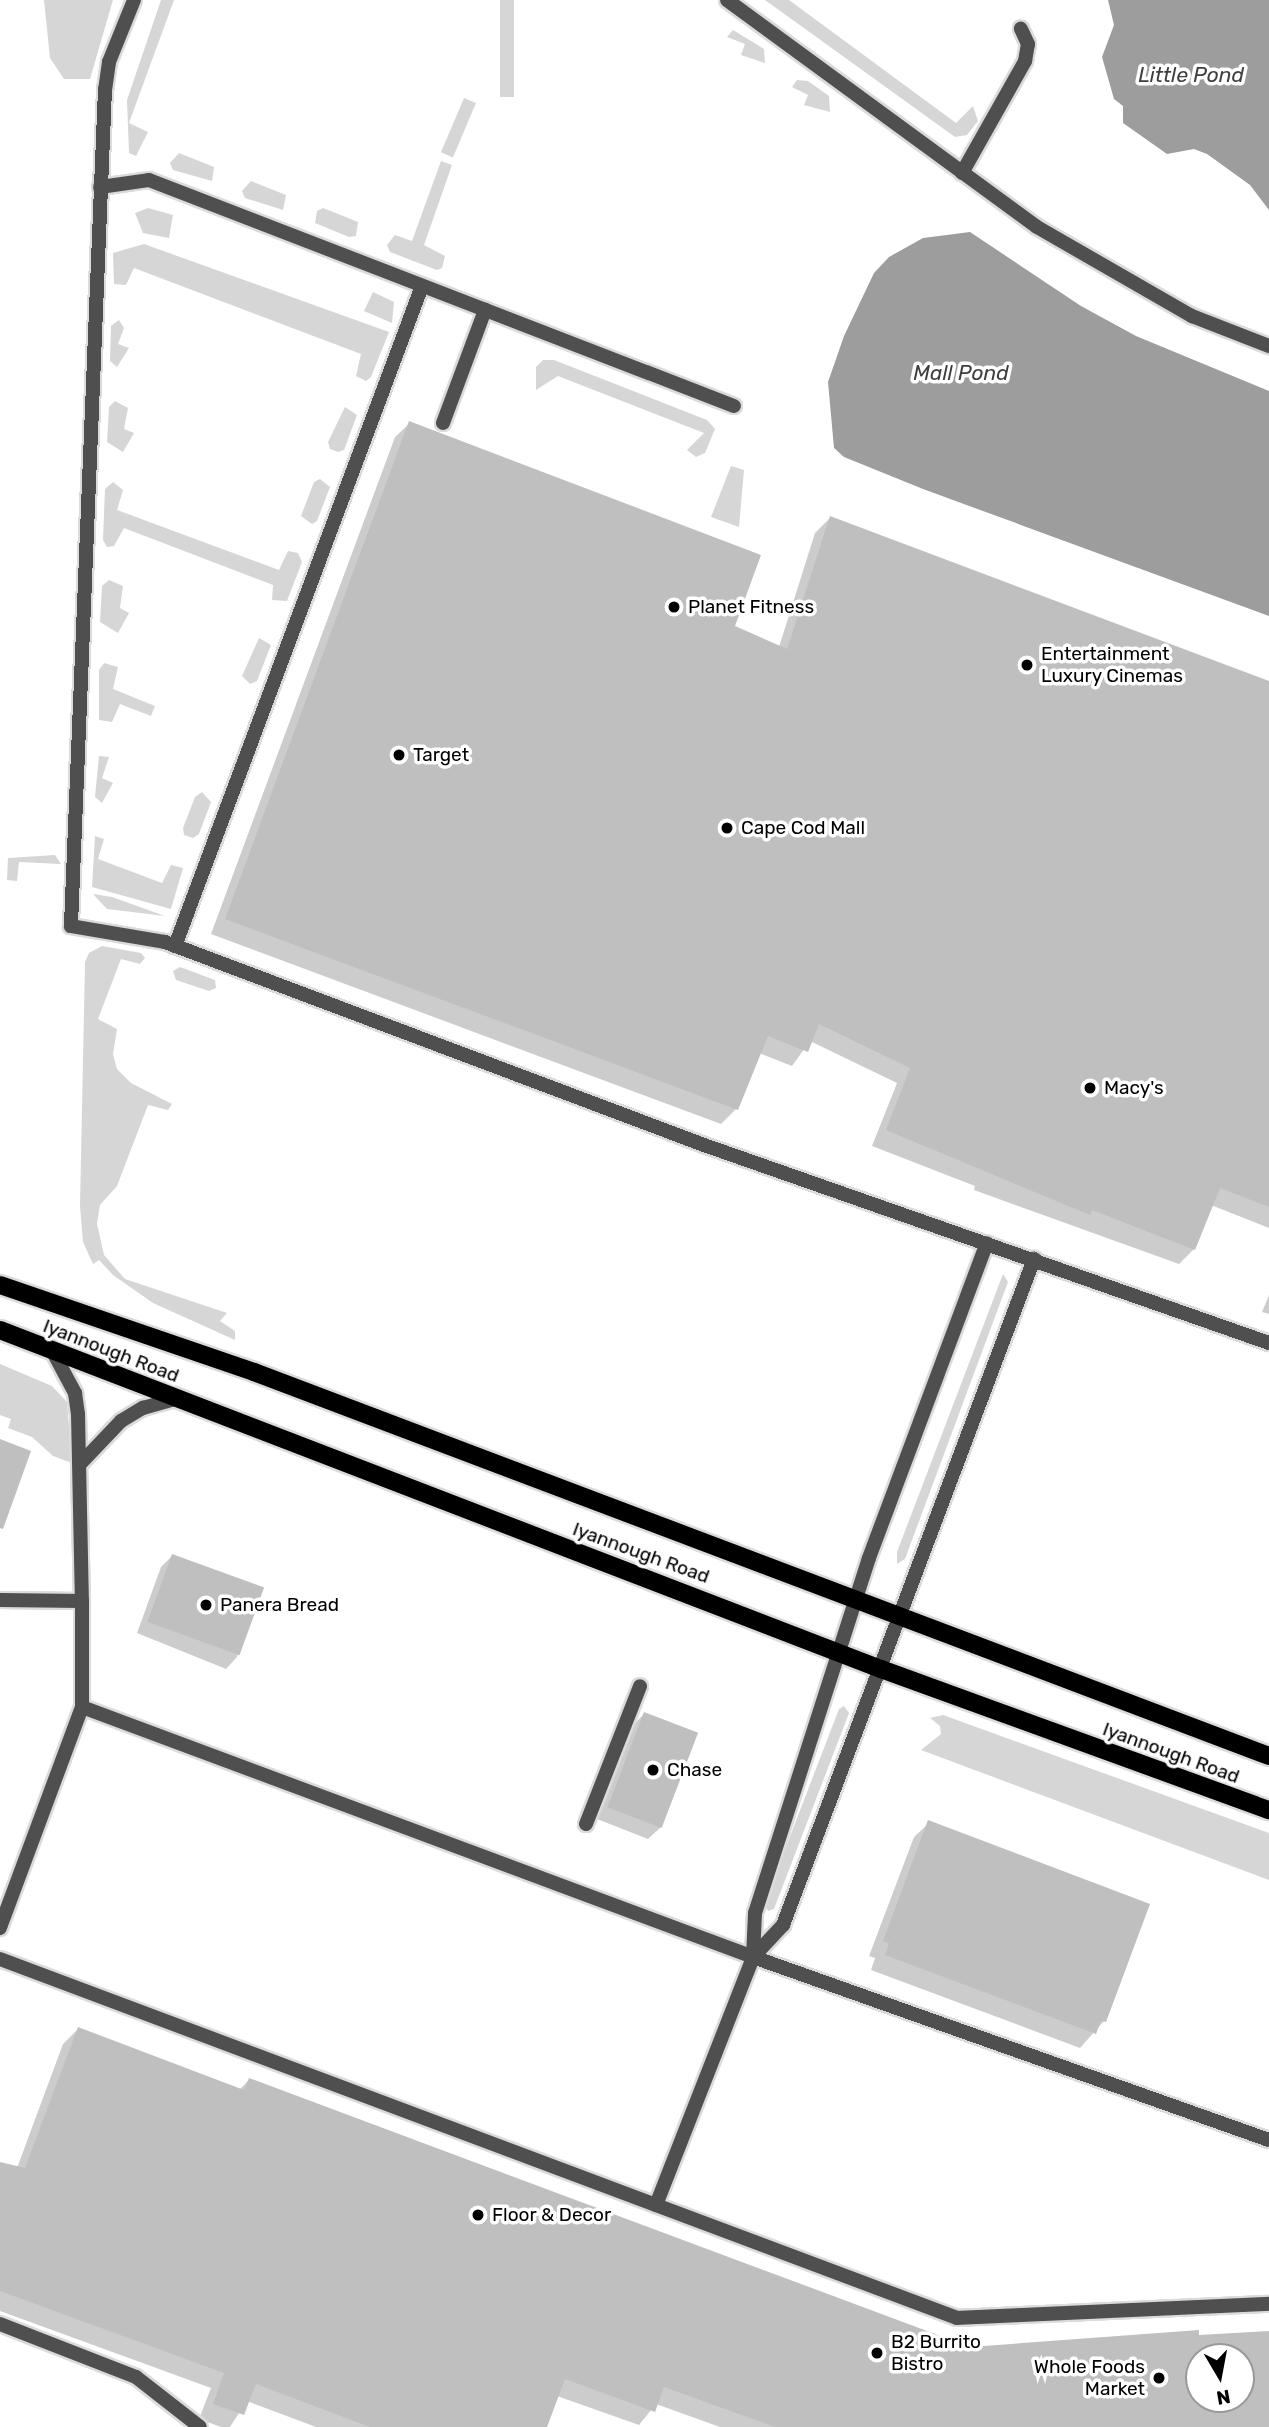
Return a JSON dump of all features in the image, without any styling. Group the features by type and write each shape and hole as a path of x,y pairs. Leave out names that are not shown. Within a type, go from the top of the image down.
{"main road":[{"name":"Iyannough Road","path":"0,1285 254,1372 902,1614 1269,1756"},
{"name":"Iyannough Road","path":"0,1330 840,1653 1269,1810"}],"lane":[{"path":"134,0 107,75 100,187 71,926 175,946 704,1145 1269,1343"},
{"path":"727,0 1037,226 1154,296 1230,334 1269,346"},
{"path":"962,173 1025,61 1028,44 1021,29"},
{"path":"100,187 149,180 734,406"},
{"path":"175,946 422,286"},
{"path":"443,423 485,310"},
{"path":"656,2205 753,1958 755,1913 873,1546 987,1243"},
{"path":"753,1958 783,1925 1034,1259"},
{"path":"0,1928 82,1707 81,1463 75,1393 53,1352"},
{"path":"81,1463 121,1421 143,1408 175,1399"},
{"path":"0,1600 82,1601"},
{"path":"586,1824 640,1686"},
{"path":"82,1707 753,1958 1269,2140"},
{"path":"0,1959 971,2320 1269,2304"},
{"path":"0,2324 136,2377 200,2427"}],"shaded area":[{"path":"44,0 113,0 90,79 64,79 50,58"},
{"path":"161,0 174,0 129,123 148,132 136,156 129,153 127,100"},
{"path":"500,0 514,0 514,97 500,97"},
{"path":"765,0 789,0 956,123 973,106 978,121 967,135 955,137"},
{"path":"733,30 764,49 765,63 741,55 745,44 727,37"},
{"path":"797,80 808,81 829,96 830,112 804,105 808,95 792,87"},
{"path":"464,98 476,103 453,157 441,152"},
{"path":"179,153 214,167 212,181 173,170 170,163"},
{"path":"441,161 452,165 424,245 445,256 442,268 437,270 390,252 387,245 395,235 412,241"},
{"path":"251,181 286,195 283,210 245,198 242,191"},
{"path":"148,208 173,215 169,238 143,233 135,213"},
{"path":"323,208 358,222 356,236 349,237 315,223 317,211"},
{"path":"144,244 389,332 371,377 366,381 356,376 361,354 134,268 126,285 114,284 113,253"},
{"path":"373,292 394,302 392,323 364,311"},
{"path":"119,320 124,328 118,344 129,348 117,367 110,361 111,326"},
{"path":"543,360 554,360 707,420 715,429 705,453 696,457 687,450 704,433 558,376 536,390 536,367"},
{"path":"115,401 128,408 124,429 134,433 123,452 107,442 109,407"},
{"path":"345,407 357,415 344,450 338,452 330,449 328,442"},
{"path":"731,466 744,470 739,527 711,517"},
{"path":"320,479 330,487 317,521 312,524 301,516 314,482"},
{"path":"113,482 123,490 117,510 279,570 288,551 298,553 302,562 287,601 272,600 273,585 124,528 114,546 107,547 103,540 105,489"},
{"path":"109,580 123,586 120,608 129,613 118,633 100,622 102,586"},
{"path":"259,638 271,645 257,681 250,684 242,676"},
{"path":"104,663 118,667 113,689 155,706 151,716 120,704 112,722 99,720 99,670"},
{"path":"99,756 109,757 102,778 113,783 102,803 95,797"},
{"path":"202,792 211,802 199,834 193,838 184,835 183,828 195,797"},
{"path":"95,836 104,839 98,859 162,883 171,865 183,868 171,909 92,887"},
{"path":"55,855 61,864 19,862 17,881 7,880 8,858"},
{"path":"93,894 112,897 165,916 107,909"},
{"path":"102,946 141,953 145,958 140,964 121,959 98,1019 117,1029 113,1054 117,1069 131,1083 172,1104 168,1110 148,1105 117,1186 100,1205 97,1224 104,1255 125,1279 227,1313 220,1321 235,1331 235,1340 153,1303 113,1275 99,1260 93,1264 83,1242 80,1206 85,962 89,953"},
{"path":"180,967 215,980 216,988 209,991 176,980 173,971"},
{"path":"1003,1274 1008,1282 905,1559 897,1564 897,1552"},
{"path":"0,1364 52,1386 67,1402 72,1463 53,1456 32,1437 8,1428 11,1419 0,1415"},
{"path":"844,1706 849,1713 774,1909 768,1911 764,1904 839,1709"},
{"path":"943,1715 1269,1833 1269,1880 921,1750 941,1734 940,1726 930,1718"}],"water":[{"name":"Little Pond","path":"1108,0 1269,0 1269,210 1250,185 1207,154 1194,149 1167,154 1123,123 1123,106 1114,99 1102,57 1114,25"},
{"name":"Mall Pond","path":"970,232 1081,306 1136,336 1269,391 1269,616 923,489 844,457 834,448 828,382 844,336 874,273 889,257 923,238"}],"building":[{"name":"Cape Cod Mall","path":"409,421 761,555 735,626 787,649 830,516 1269,681 1269,1207 1220,1188 1195,1250 1092,1210 1090,1215 886,1130 910,1068 819,1024 808,1052 768,1036 738,1110 225,919"},
{"path":"0,1439 31,1451 3,1529 0,1528"},
{"name":"Panera Bread","path":"172,1554 264,1588 239,1655 147,1622"},
{"name":"Chase","path":"644,1712 698,1733 662,1828 607,1807"},
{"path":"928,1820 1150,1904 1106,2022 1101,2021 1096,2034 885,1955 889,1943 883,1941"},
{"path":"78,2027 244,2090 249,2078 970,2347 1199,2330 1199,2335 1269,2331 1269,2427 775,2427 664,2387 655,2412 565,2379 547,2427 370,2427 256,2384 244,2415 213,2404 224,2373 0,2291 0,2162 25,2168"}],"place":[{"name":"Planet Fitness","path":"674,607"},
{"name":"Entertainment Luxury Cinemas","path":"1027,665"},
{"name":"Target","path":"399,755"},
{"name":"Cape Cod Mall","path":"727,828"},
{"name":"Macy's","path":"1090,1088"},
{"name":"Panera Bread","path":"206,1605"},
{"name":"Chase","path":"653,1770"},
{"name":"Floor & Decor","path":"478,2215"},
{"name":"B2 Burrito Bistro","path":"877,2353"},
{"name":"Whole Foods Market","path":"1159,2378"}]}
